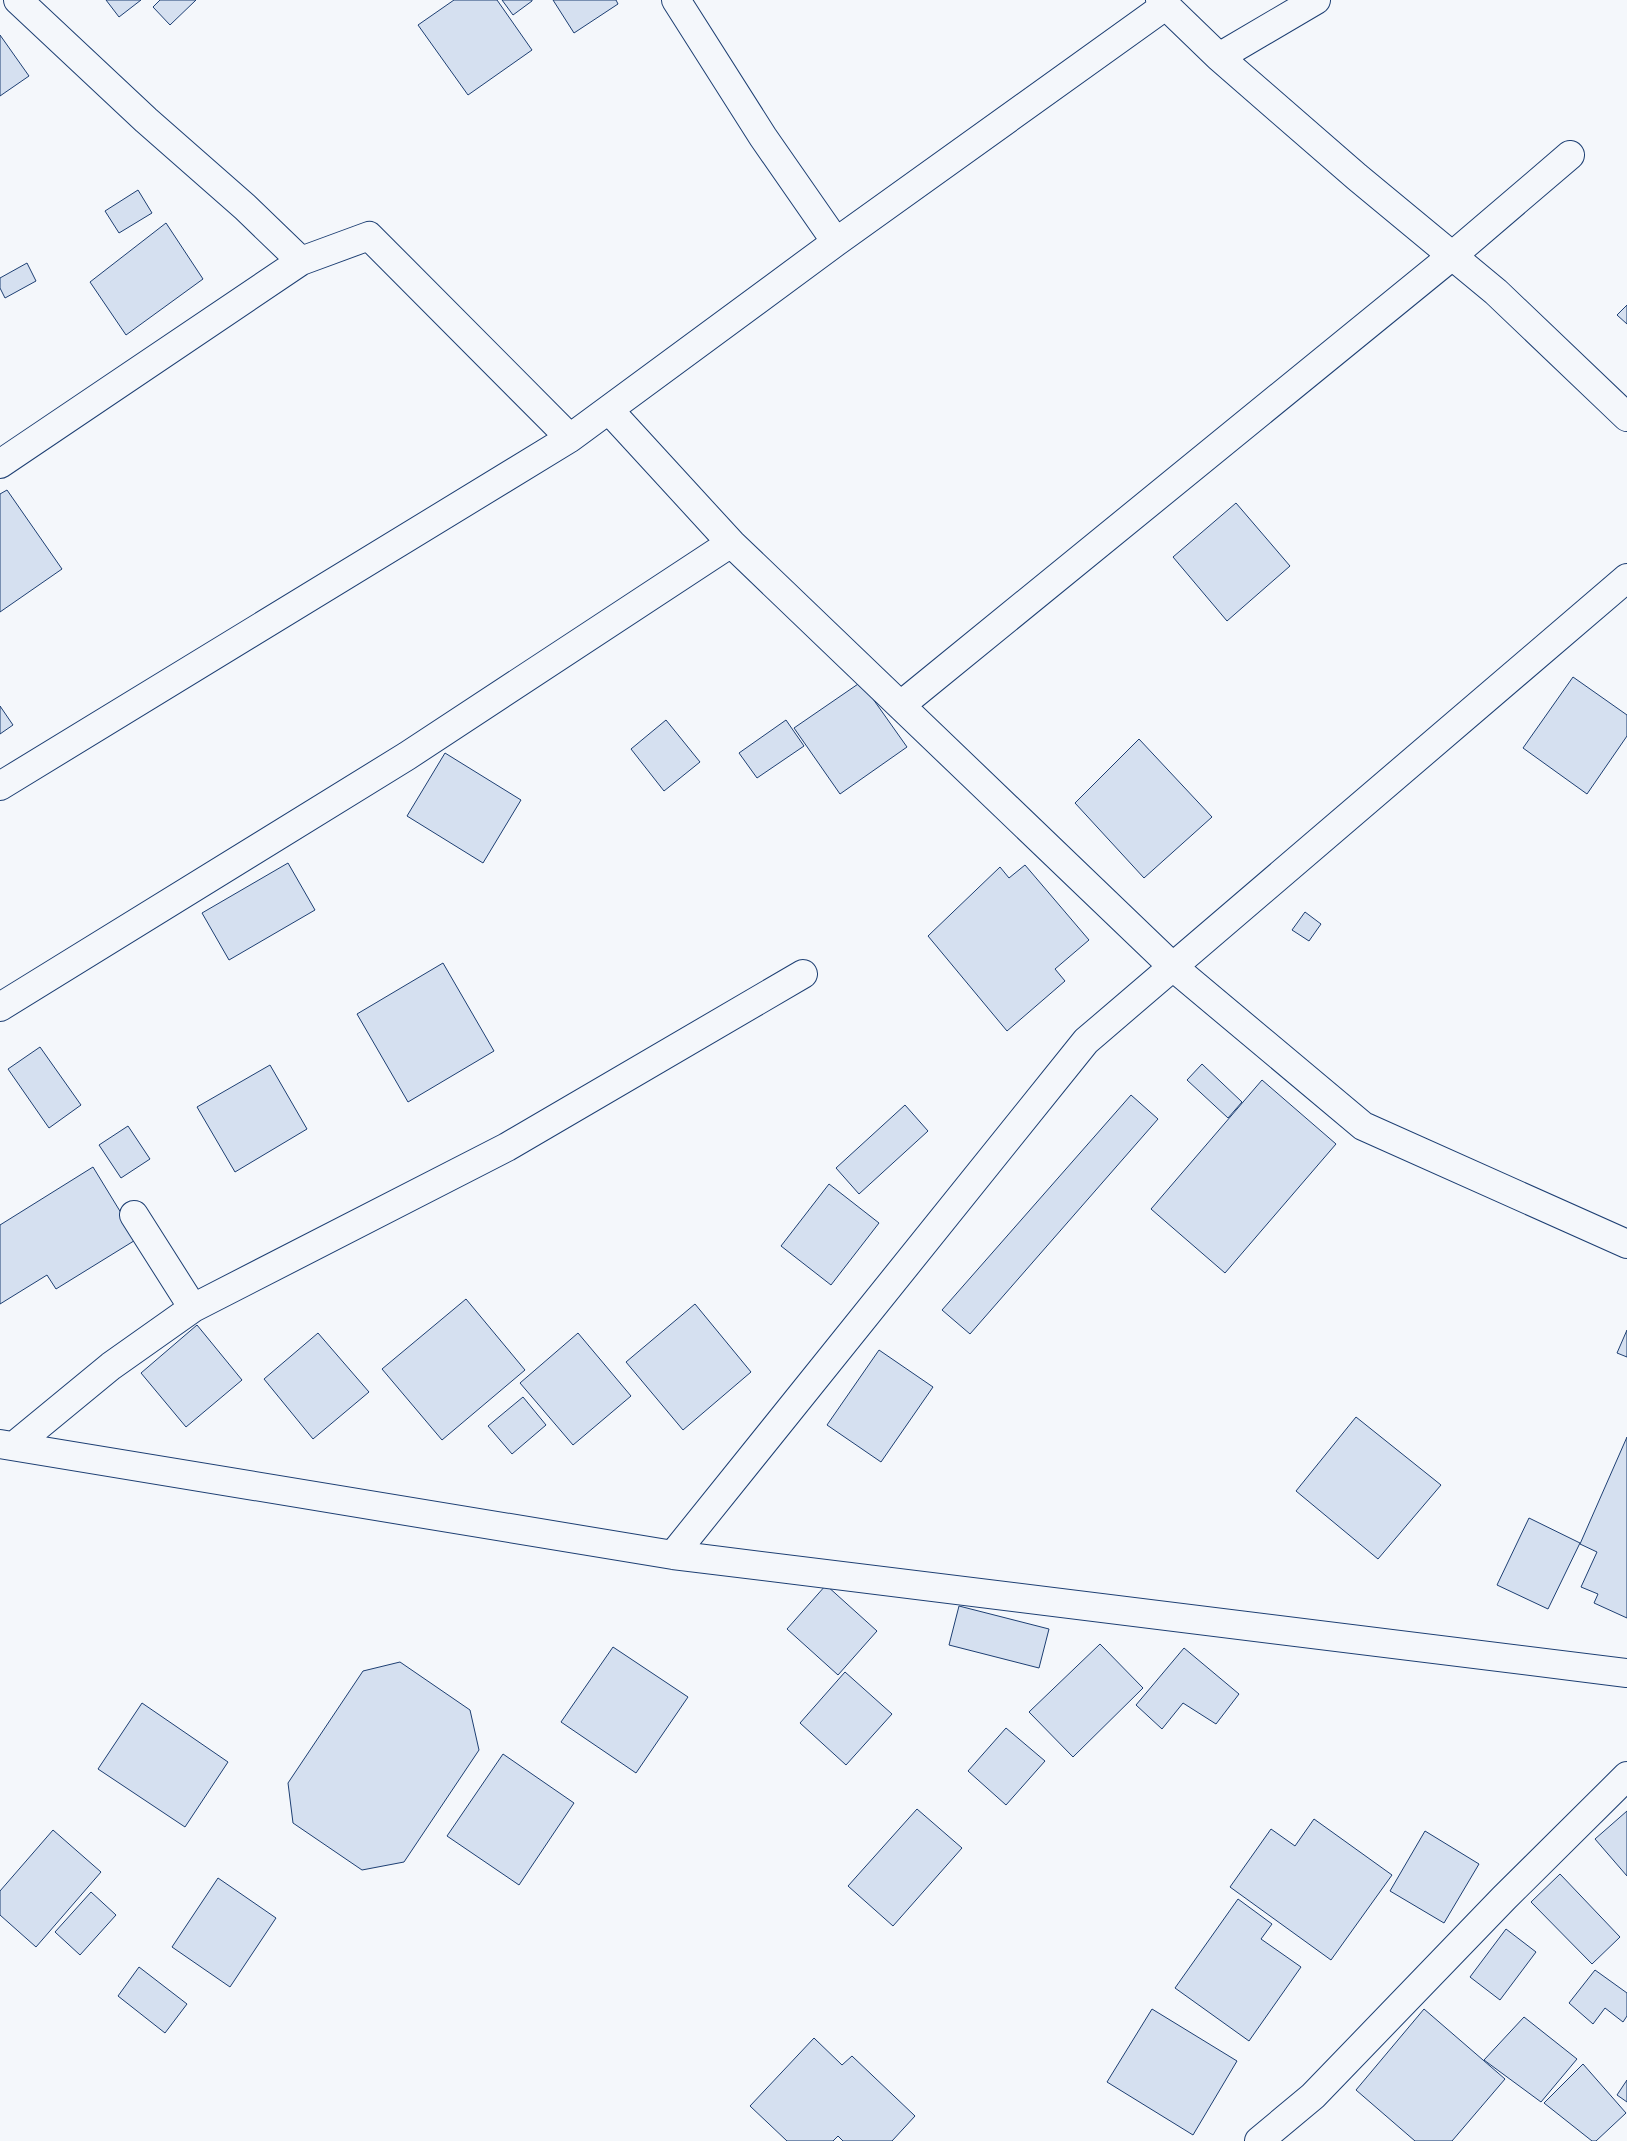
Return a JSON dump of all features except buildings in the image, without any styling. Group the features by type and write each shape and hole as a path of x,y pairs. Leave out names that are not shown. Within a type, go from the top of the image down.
{"street":[{"path":"18,0 146,120 245,207 301,261"},
{"path":"676,0 763,137 836,242"},
{"path":"1219,57 1316,0"},
{"path":"0,786 570,438 1162,3 1219,57 1357,177 1496,292 1627,417"},
{"path":"900,705 1452,256 1570,155"},
{"path":"0,464 301,261 369,236 570,438"},
{"path":"609,410 731,543 1172,966 1363,1126 1627,1244"},
{"path":"0,1007 407,756 731,543"},
{"path":"673,1555 1086,1041 1627,578"},
{"path":"8,1444 111,1366 193,1308 507,1146 803,974"},
{"path":"134,1215 193,1308"},
{"path":"8,1444 673,1555 1627,1673"},
{"path":"1259,2141 1313,2096 1504,1898 1627,1776"}]}
